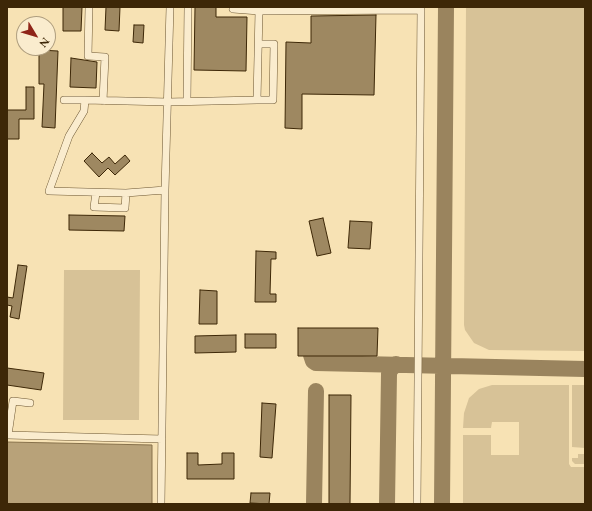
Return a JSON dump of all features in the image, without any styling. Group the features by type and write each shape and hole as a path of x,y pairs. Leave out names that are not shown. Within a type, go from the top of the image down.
{"street":[{"path":"89,7 88,56 106,57 103,101"},
{"path":"162,504 165,190 170,7"},
{"path":"187,102 188,7"},
{"path":"234,7 233,10 421,8 417,504"},
{"path":"255,9 258,44 257,100"},
{"path":"64,100 187,102 273,100 274,44 258,44"},
{"path":"85,100 84,111 68,136 49,191 126,193 165,190"},
{"path":"96,193 94,207 125,208 126,193"},
{"path":"30,403 10,400 8,435 162,439"}],"shaded area":[{"path":"466,7 585,7 585,351 489,350 474,343 465,330"},
{"path":"64,270 140,270 139,420 63,420"},
{"path":"492,385 569,385 569,464 571,467 585,467 585,504 463,504 463,435 491,435 491,455 519,455 519,422 492,422 491,428 463,428 464,413 469,398 479,389"},
{"path":"572,385 585,385 585,448 572,447"},
{"path":"7,442 152,445 152,504 7,504"},
{"path":"578,454 585,454 585,464 575,464 572,461 572,458 578,458"}],"building":[{"path":"63,7 82,7 81,31 63,31"},
{"path":"106,7 120,7 119,31 105,30"},
{"path":"195,7 216,7 216,17 247,17 246,71 194,70"},
{"path":"376,15 374,95 302,94 302,129 285,128 286,42 311,43 311,16"},
{"path":"134,25 144,25 143,43 133,42"},
{"path":"56,51 58,51 55,128 42,127 44,84 39,84 39,56 56,56"},
{"path":"71,58 97,62 96,88 70,87"},
{"path":"26,87 34,87 34,119 19,119 19,139 7,139 7,110 26,110"},
{"path":"92,153 102,163 109,157 115,164 125,155 130,161 115,175 108,168 99,177 84,161"},
{"path":"69,215 125,216 124,231 69,230"},
{"path":"323,218 331,253 317,256 309,221"},
{"path":"350,221 372,222 370,249 348,248"},
{"path":"256,251 276,252 276,259 271,259 270,294 276,294 276,302 255,302"},
{"path":"18,265 27,266 19,319 10,317 12,306 7,305 7,297 13,298"},
{"path":"200,290 217,291 217,324 199,324"},
{"path":"298,328 378,328 377,356 298,356"},
{"path":"245,334 276,334 276,348 245,348"},
{"path":"236,335 236,352 195,353 195,336"},
{"path":"7,368 44,373 41,390 7,385"},
{"path":"329,395 351,395 350,504 329,504"},
{"path":"262,403 276,404 272,458 260,457"},
{"path":"187,453 198,453 198,465 222,464 222,453 234,453 234,479 187,479"},
{"path":"251,493 270,493 269,504 250,503"}],"taxiway":[{"path":"442,504 446,7"},
{"path":"311,355 313,361 316,363 585,369"},
{"path":"387,504 389,374 390,370 396,364"},
{"path":"314,504 316,391"}]}
